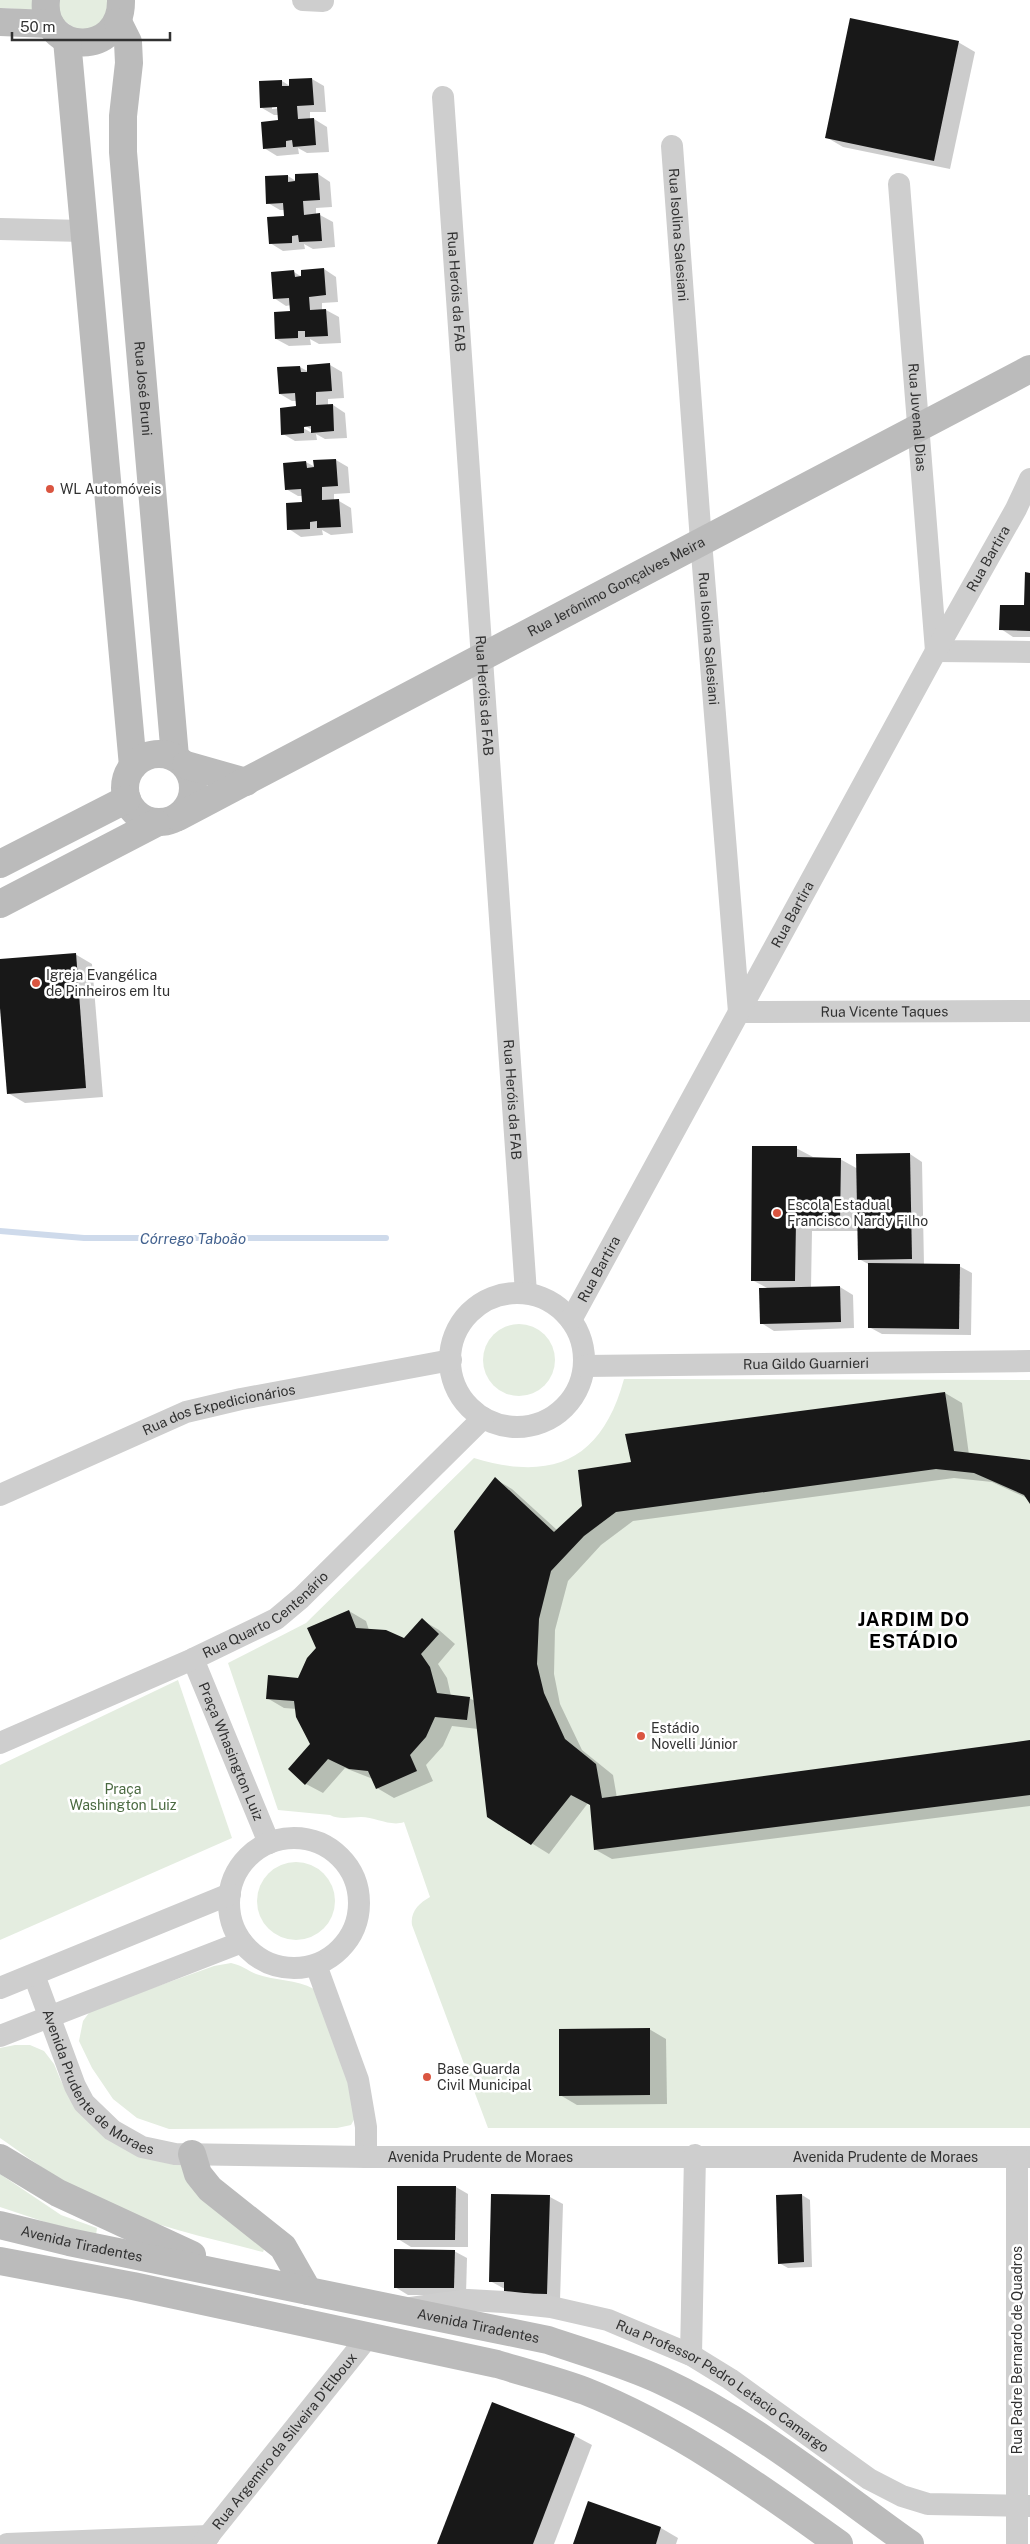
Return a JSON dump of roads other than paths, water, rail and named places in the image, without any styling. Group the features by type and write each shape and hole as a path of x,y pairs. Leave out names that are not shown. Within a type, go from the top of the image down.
{"street":[{"path":"0,22 54,21 82,44 96,41 109,34 119,11"},
{"name":"Rua José Bruni","path":"119,11 128,42 129,63 123,116 123,152 180,761"},
{"path":"54,21 83,231 133,766"},
{"name":"Rua Heróis da FAB","path":"443,97 526,1294"},
{"name":"Rua Isolina Salesiani","path":"672,146 701,541 739,1012"},
{"name":"Rua Juvenal Dias","path":"899,184 936,651"},
{"path":"0,229 83,231"},
{"name":"Rua Jerônimo Gonçalves Meira","path":"0,904 246,782 1030,369"},
{"name":"Rua Jerônimo Gonçalves Meira","path":"985,392 1030,380"},
{"name":"Rua Bartira","path":"571,1320 936,651 1016,509 1030,480"},
{"name":"Rua Bartira","path":"1016,509 1030,488"},
{"path":"936,651 1030,652"},
{"path":"180,761 192,776 194,787 192,799 186,810 167,820 143,818 133,810 127,799 126,782 133,766 142,758 152,754 164,754 246,782"},
{"path":"0,864 127,799"},
{"name":"Rua Vicente Taques","path":"739,1012 1030,1011"},
{"path":"510,1293 526,1294 551,1302 571,1320 579,1334 584,1350 584,1366 580,1385 570,1402 556,1415 539,1424 520,1427 501,1426 483,1418 459,1394 453,1378 451,1360 453,1344 458,1329 474,1310 494,1297 510,1293"},
{"name":"Rua dos Expedicionários","path":"0,1495 186,1412 240,1399 451,1360"},
{"name":"Rua Gildo Guarnieri","path":"584,1366 1030,1361"},
{"name":"Rua Quarto Centenário","path":"0,1743 193,1658 276,1618 301,1598 483,1418"},
{"name":"Praça Whasington Luiz","path":"193,1658 269,1843"},
{"path":"289,1838 316,1842 329,1848 344,1862 355,1880 359,1900 357,1920 348,1940 334,1955 316,1965 296,1968 275,1966 256,1956 242,1942 231,1919 230,1894 237,1873 250,1855 269,1843 289,1838"},
{"path":"0,1988 230,1894"},
{"path":"0,2036 242,1942"},
{"path":"316,1965 358,2080 365,2119 366,2157"},
{"name":"Avenida Prudente de Moraes","path":"34,1975 75,2086 84,2102 112,2130 142,2147 174,2154 366,2157 695,2155 1023,2157"},
{"path":"192,2154 198,2174 210,2189 283,2247 308,2291"},
{"path":"691,2355 695,2155"},
{"name":"Rua Padre Bernardo de Quadros","path":"1016,2544 1023,2506 1023,2157"},
{"path":"0,2158 58,2193 157,2240 248,2278"},
{"name":"Avenida Tiradentes","path":"0,2225 33,2235 548,2340 612,2360 661,2380 702,2401 752,2432 910,2544"},
{"path":"0,2261 133,2286 367,2338 497,2364 553,2380 628,2410 682,2439 744,2476 839,2544"},
{"name":"Rua Professor Pedro Letacio Camargo","path":"402,2309 468,2300 552,2308 608,2320 691,2355 730,2379 869,2479 902,2496 928,2504 1023,2506"},
{"name":"Rua Argemiro da Silveira D'Elboux","path":"205,2540 367,2338"},
{"path":"7,2544 205,2540"}],"waterway":[{"name":"Córrego Taboão","path":"0,1231 84,1238 386,1238"}],"place":[{"name":"WL Automóveis","path":"50,489"},
{"name":"Igreja Evangélica de Pinheiros em Itu","path":"36,983"},
{"name":"Escola Estadual Francisco Nardy Filho","path":"777,1213"},
{"name":"Estádio Novelli Júnior","path":"641,1736"},
{"name":"Base Guarda Civil Municipal","path":"427,2077"}],"district":[{"name":"JARDIM DO ESTÁDIO","path":"914,1630"}],"park label":[{"name":"Praça Washington Luiz","path":"123,1798"}]}
